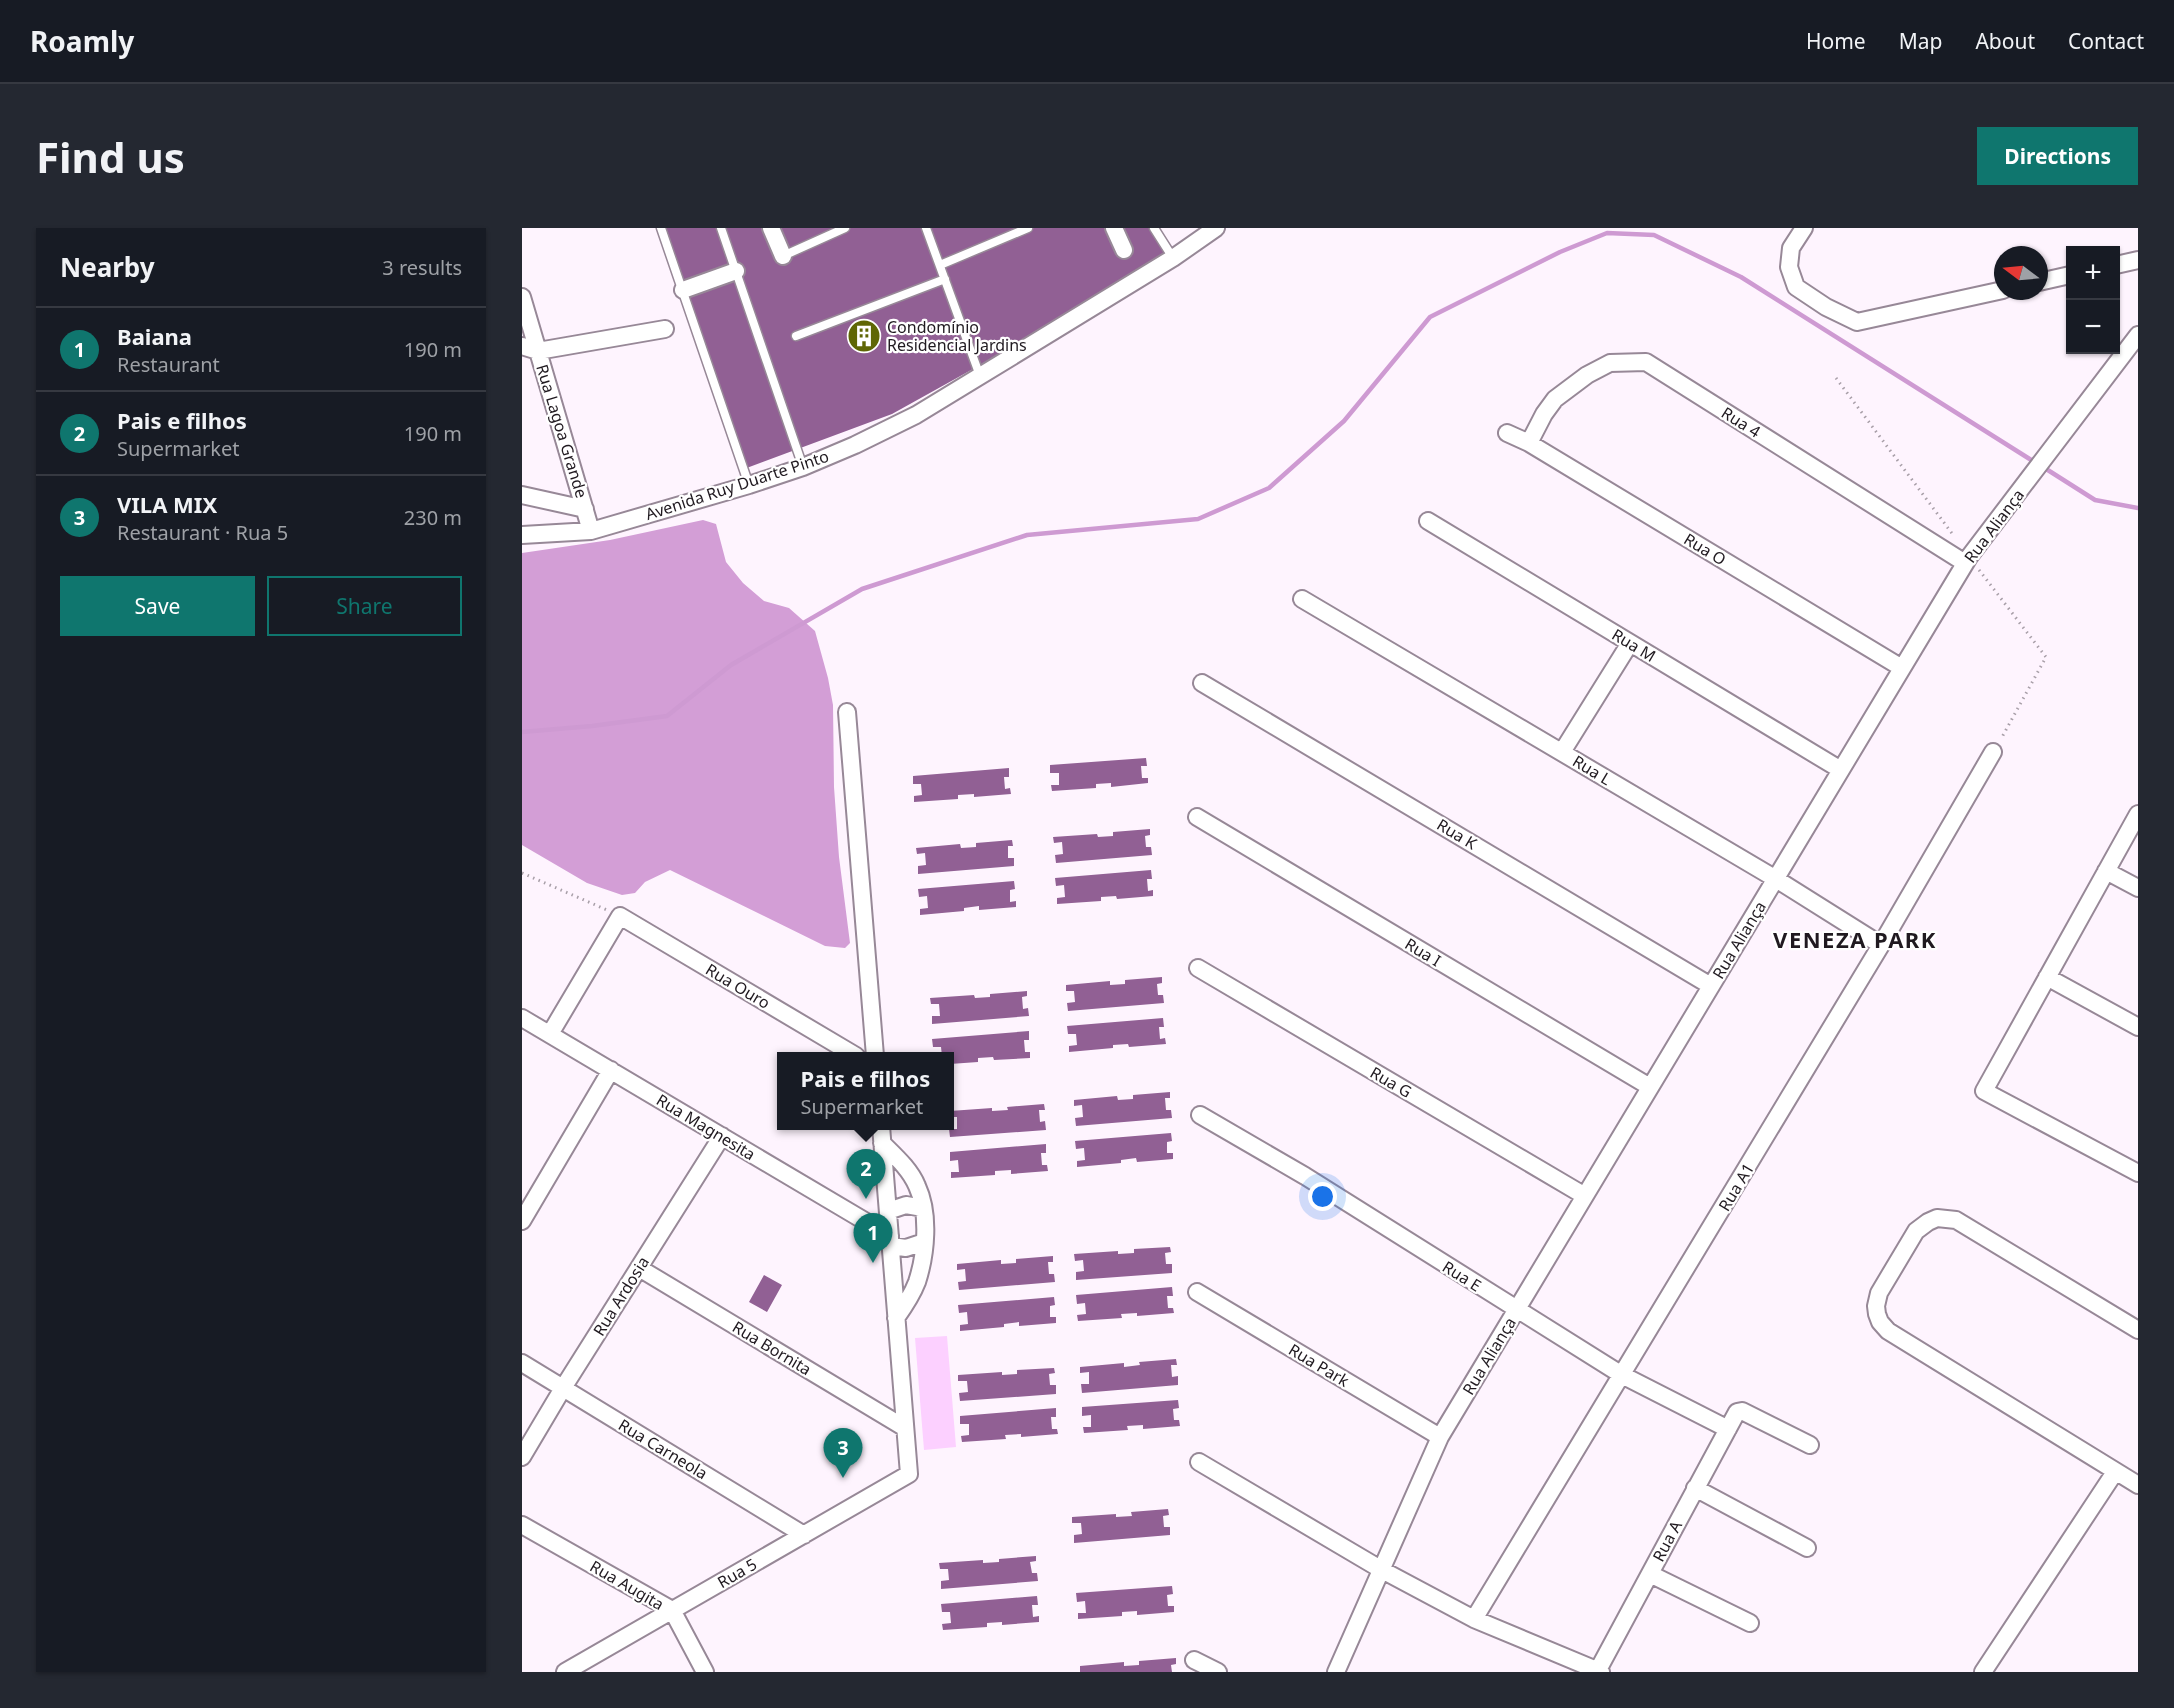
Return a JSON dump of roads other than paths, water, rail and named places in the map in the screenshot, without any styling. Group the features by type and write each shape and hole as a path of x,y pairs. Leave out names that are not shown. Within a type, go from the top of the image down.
{"street":[{"path":"771,228 783,256"},
{"path":"1114,228 1124,250"},
{"name":"Avenida Ruy Duarte Pinto","path":"522,535 591,531 749,485 803,467 855,445 916,415 1173,258 1216,228"},
{"path":"1804,228 1791,248 1789,267 1796,287 1826,307 1857,322 1994,292"},
{"path":"2120,264 2138,260"},
{"path":"683,290 736,271"},
{"path":"2048,280 2066,276"},
{"name":"Rua Lagoa Grande","path":"522,297 530,348 591,531"},
{"path":"530,348 664,329"},
{"name":"Rua Aliança","path":"1336,1672 1440,1437 1516,1310 1967,560 2138,335"},
{"name":"Rua 4","path":"1529,443 1544,414 1555,399 1587,375 1610,363 1646,362 1967,560"},
{"name":"Rua O","path":"1506,433 1529,443 1902,668"},
{"path":"522,495 585,509"},
{"name":"Rua M","path":"1428,521 1841,770"},
{"name":"Rua L","path":"1302,599 1776,879 1881,945"},
{"path":"1562,752 1630,643"},
{"name":"Rua K","path":"1202,683 1711,986"},
{"path":"847,712 875,1052"},
{"name":"Rua A1","path":"1474,1619 1881,945 1993,752"},
{"path":"2138,814 1984,1091 2138,1173"},
{"name":"Rua I","path":"1197,817 1650,1087"},
{"path":"2106,871 2138,888"},
{"name":"Rua Ouro","path":"550,1034 620,916 849,1052"},
{"name":"Rua G","path":"1198,968 1585,1196"},
{"path":"2047,977 2138,1027"},
{"name":"Rua Magnesita","path":"522,1018 722,1136 890,1241"},
{"path":"522,1221 610,1070"},
{"name":"Rua E","path":"1200,1115 1305,1176 1622,1375 1728,1429"},
{"path":"881,1130 905,1428"},
{"name":"Rua Ardosia","path":"522,1457 722,1136"},
{"path":"882,1143 902,1163 917,1186 923,1208 924,1242 917,1281 909,1300 896,1318"},
{"path":"888,1211 906,1205 923,1208"},
{"path":"2138,1330 1956,1220 1948,1218 1928,1221 1916,1231 1879,1293 1876,1306 1880,1322 1888,1331 2138,1485"},
{"path":"890,1241 906,1248 924,1242"},
{"name":"Rua Bornita","path":"639,1268 905,1428"},
{"name":"Rua Park","path":"1197,1292 1440,1437"},
{"name":"Rua Carneola","path":"522,1363 804,1534"},
{"name":"Rua A","path":"1600,1671 1737,1412 1742,1410 1810,1445"},
{"name":"Rua 5","path":"565,1672 909,1474 905,1428"},
{"path":"1199,1462 1382,1570 1474,1619 1600,1671"},
{"path":"1983,1672 2115,1472"},
{"path":"1695,1488 1807,1548"},
{"name":"Rua Augita","path":"522,1525 672,1611 705,1672"},
{"path":"1650,1574 1750,1623"},
{"path":"1194,1660 1218,1672"}],"lane":[{"path":"661,228 749,485"},
{"path":"721,228 803,467"},
{"path":"783,256 845,228"},
{"path":"926,228 980,376"},
{"path":"940,265 1028,228"},
{"path":"1154,228 1173,258"},
{"path":"796,336 945,279"}],"waterway":[{"path":"522,732 667,716 731,665 862,589 1027,535 1198,519 1269,488 1344,421 1430,317 1560,252 1607,233 1654,235 1741,277 2036,463"},
{"path":"2043,467 2095,500 2138,508"}],"place":[{"name":"Condomínio Residencial Jardins","path":"864,336"},
{"name":"Pais e filhos","path":"866,1199"},
{"name":"Baiana","path":"873,1263"},
{"name":"VILA MIX","path":"843,1478"}],"district":[{"name":"VENEZA PARK","path":"1855,939"}]}
